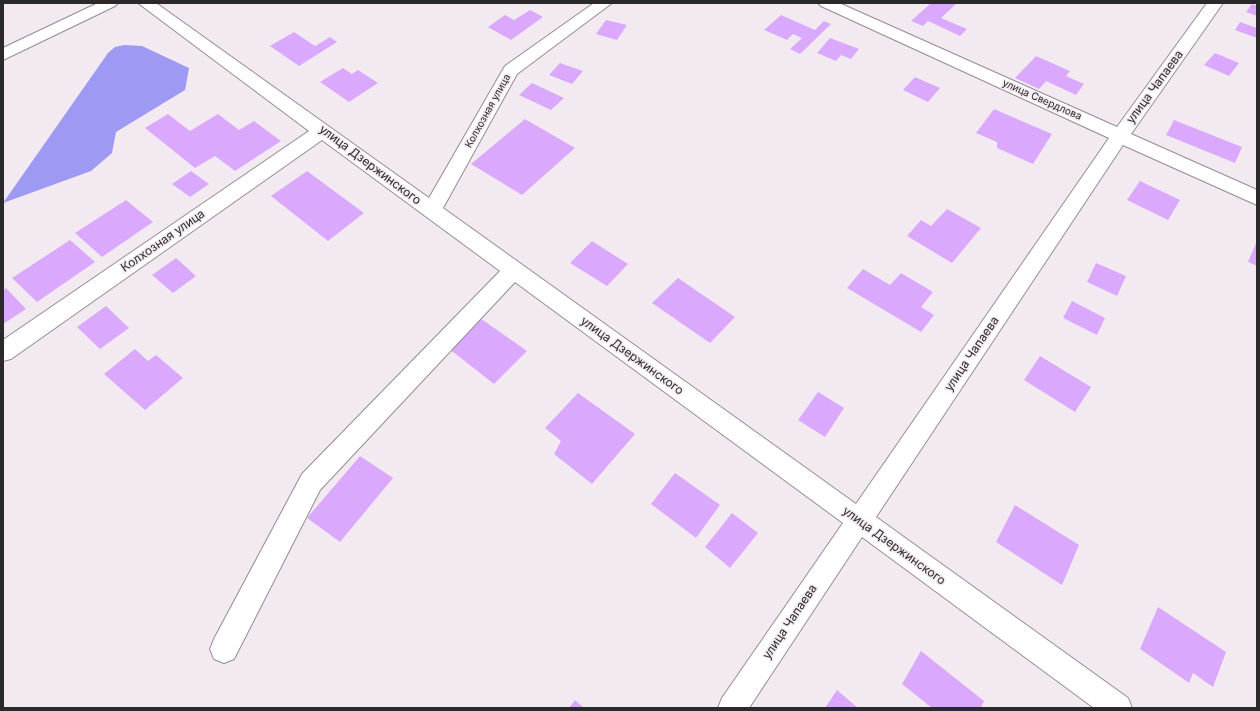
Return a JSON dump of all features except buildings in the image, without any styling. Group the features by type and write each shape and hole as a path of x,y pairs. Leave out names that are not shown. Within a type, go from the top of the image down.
{"street":[{"path":"3,55 110,3"},
{"name":"улица Дзержинского","path":"146,3 1118,708"},
{"name":"Колхозная улица","path":"431,211 511,70 604,3"},
{"name":"улица Свердлова","path":"826,3 1257,198"},
{"name":"улица Чапаева","path":"732,708 1120,136 1216,3"},
{"name":"Колхозная улица","path":"3,352 323,130"},
{"path":"224,649 311,482 514,270"}],"shaded area":[{"path":"124,45 142,46 189,68 185,90 116,132 112,153 91,171 3,203 108,53 115,47"}]}
